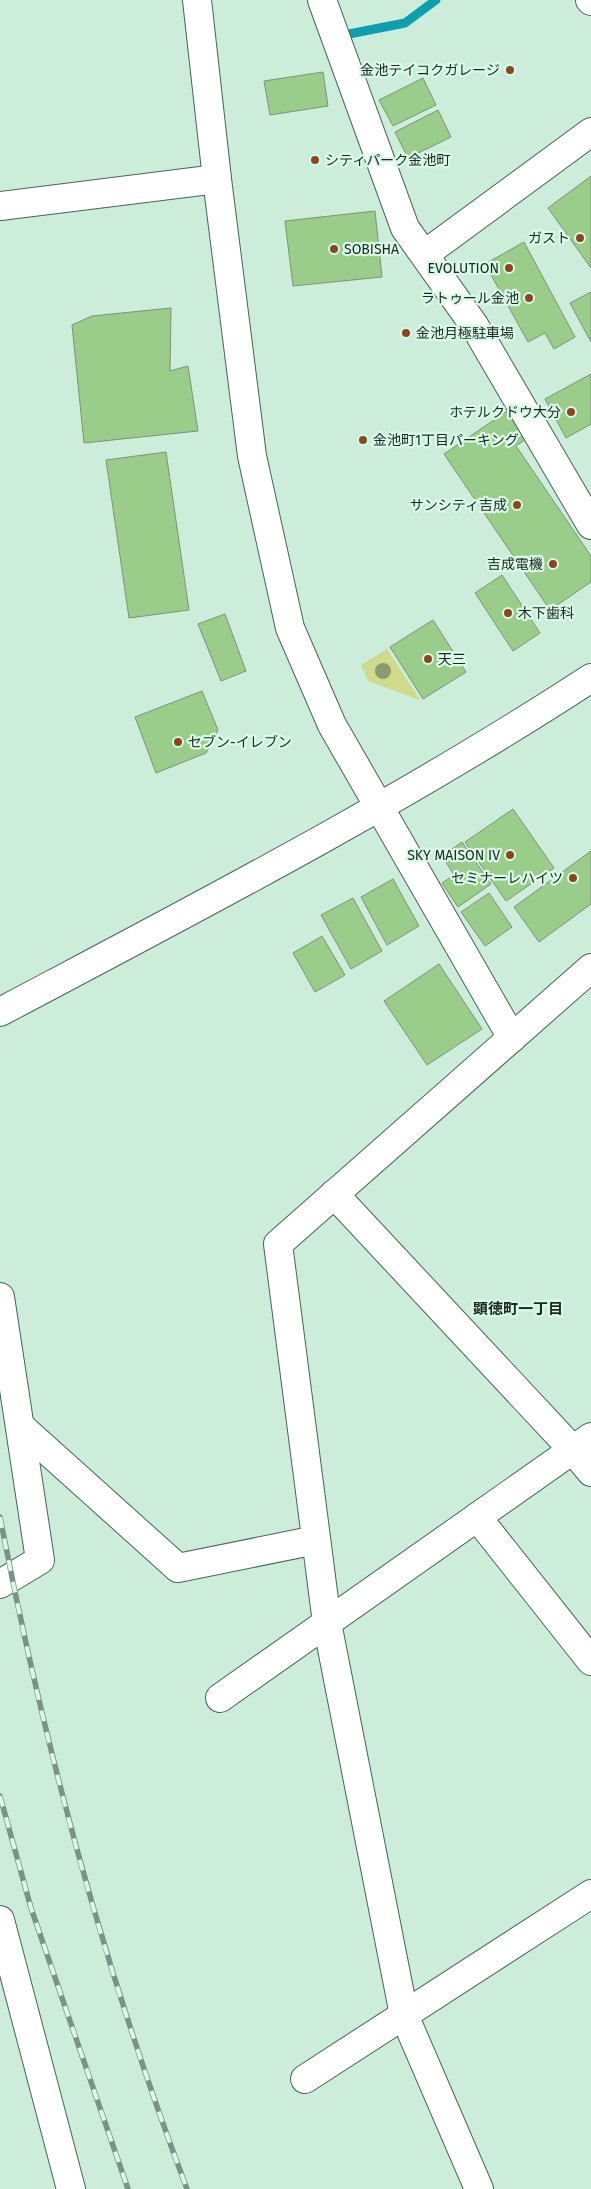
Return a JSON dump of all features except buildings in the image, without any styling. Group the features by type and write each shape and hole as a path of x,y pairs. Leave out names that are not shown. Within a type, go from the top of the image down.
{"street":[{"path":"198,0 217,180 252,456 290,628 332,725 512,1038"},
{"path":"322,0 406,228 474,325 591,525"},
{"path":"425,254 591,132"},
{"path":"0,206 217,180"},
{"path":"0,1012 379,809 529,719 591,678"},
{"path":"479,2189 404,2015 328,1623 278,1244 591,968"},
{"path":"334,1194 582,1443 591,1472"},
{"path":"0,1298 40,1560 0,1584"},
{"path":"20,1426 178,1568 316,1540"},
{"path":"220,1698 582,1443"},
{"path":"477,1517 591,1661"},
{"path":"305,2079 591,1894"},
{"path":"0,1920 71,2189"}],"green space":[{"path":"387,649 420,700 368,681 361,665"}],"waterway":[{"path":"349,34 405,23 436,0"}],"railway":[{"path":"0,1517 36,1688 79,1857 129,2024 187,2189"},
{"path":"0,1796 31,1908 128,2189"}],"place":[{"name":"金池テイコクガレージ","path":"510,70"},
{"name":"シティパーク金池町","path":"315,160"},
{"name":"ガスト","path":"580,238"},
{"name":"SOBISHA","path":"334,249"},
{"name":"EVOLUTION","path":"509,268"},
{"name":"ラトゥール金池","path":"529,298"},
{"name":"金池月極駐車場","path":"406,333"},
{"name":"ホテルクドウ大分","path":"571,412"},
{"name":"金池町1丁目パーキング","path":"363,440"},
{"name":"サンシティ吉成","path":"517,505"},
{"name":"吉成電機","path":"553,564"},
{"name":"木下歯科","path":"508,613"},
{"name":"天三","path":"428,659"},
{"name":"セブン-イレブン","path":"178,742"},
{"name":"SKY MAISON IV","path":"510,855"},
{"name":"セミナーレハイツ","path":"573,878"}],"district":[{"name":"顕徳町一丁目","path":"518,1309"}]}
